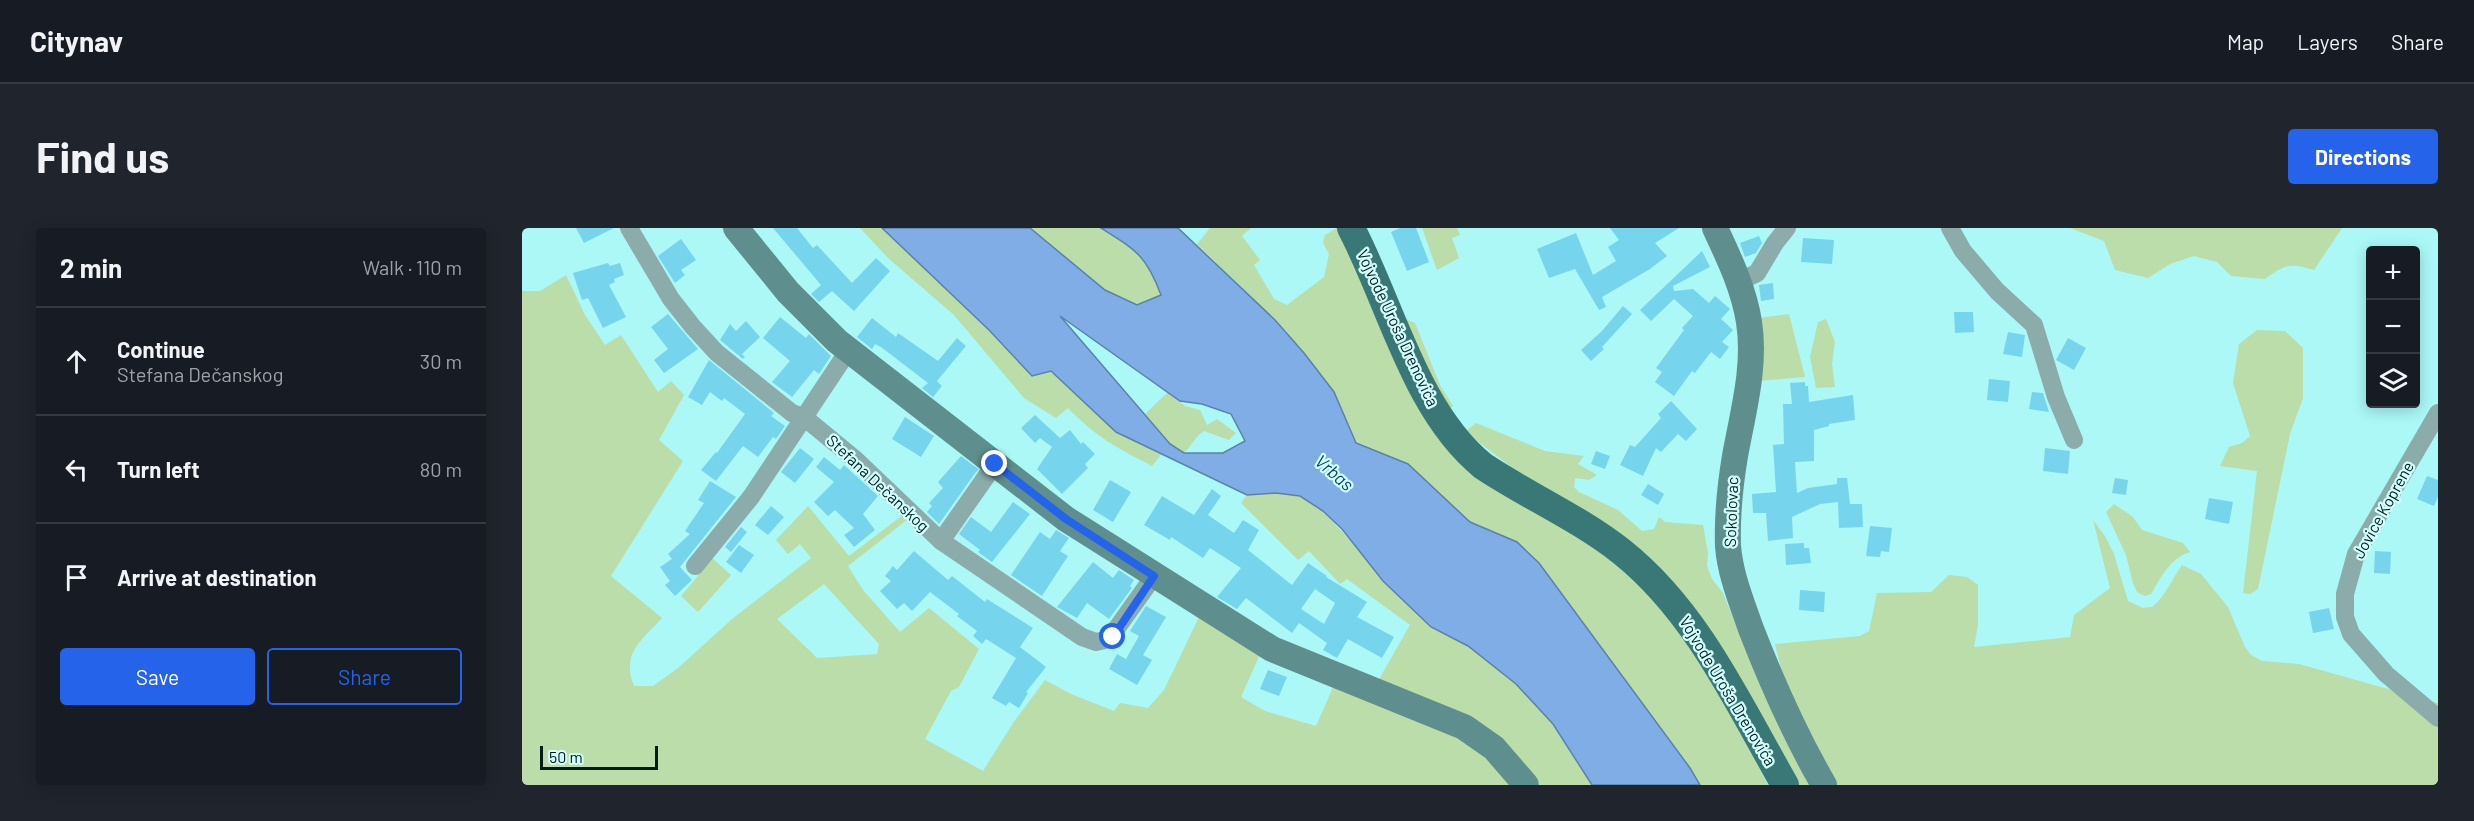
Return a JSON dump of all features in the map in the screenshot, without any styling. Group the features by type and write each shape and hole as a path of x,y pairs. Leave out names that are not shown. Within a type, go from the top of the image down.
{"main road":[{"name":"Vojvode Uroša Drenovića","path":"1351,228 1373,271 1423,388 1448,429 1466,451 1483,466 1597,534 1650,577 1676,606 1704,644 1785,785"}],"street":[{"name":"Stefana Dečanskog","path":"629,228 671,299 717,353 792,413 805,418 856,460 941,541 1082,637 1096,642 1110,639 1116,634 1154,576"},
{"path":"736,228 788,292 848,351 1066,519 1272,649 1464,727 1494,748 1526,785"},
{"name":"Sokolovac","path":"1715,228 1738,282 1748,316 1750,355 1748,391 1732,475 1728,549 1743,608 1756,641 1797,736 1824,785"},
{"path":"1738,282 1756,273 1774,243 1787,228"},
{"path":"1950,228 1963,251 1996,291 2034,325 2056,397 2074,440"},
{"path":"695,566 737,517 848,351"},
{"name":"Jovice Koprene","path":"2438,413 2356,554 2345,594 2345,616 2351,634 2386,674 2438,718"},
{"path":"941,541 995,464"}],"green space":[{"path":"860,228 882,228 989,330 1032,376 1051,371 1116,432 1161,455 1152,466 1107,441 1068,408 1056,418 1024,398 954,315 888,258"},
{"path":"1030,228 1101,228 1136,250 1149,266 1161,296 1137,305 1105,290"},
{"path":"1210,228 1251,228 1242,236 1260,260 1254,265 1274,299 1287,305 1324,277 1329,254 1323,243 1325,235 1341,228 1419,405 1589,540 1666,611 1717,689 1768,785 1700,785 1690,768 1539,563 1517,542 1470,522 1408,464 1356,443 1334,392 1304,353 1275,320 1197,244"},
{"path":"1422,228 1457,228 1460,235 1452,238 1459,258 1437,270"},
{"path":"2070,228 2342,228 2314,270 2288,266 2265,279 2231,276 2217,262 2194,256 2170,264 2148,278 2115,270 2104,241"},
{"path":"566,275 585,315 605,345 621,335 658,392 671,381 684,395 659,440 683,461 611,576 662,618 635,648 630,665 634,686 653,686 678,668 732,619 811,558 800,544 788,554 776,540 808,506 849,556 904,514 908,519 848,566 863,590 900,632 929,608 979,649 959,687 951,691 925,739 983,771 1013,723 1045,680 1071,694 1114,711 1120,703 1148,708 1164,690 1199,617 1261,652 1241,697 1265,711 1316,726 1334,685 1455,734 1489,758 1515,785 522,785 522,291 540,291","holes":["824,584 879,644 877,654 817,658 777,619"]},
{"path":"1789,314 1805,377 1758,381 1758,318"},
{"path":"1403,318 1415,323 1440,385 1453,406 1450,409 1432,383"},
{"path":"1826,319 1835,342 1832,364 1835,387 1816,388 1810,357 1818,322"},
{"path":"2257,330 2285,331 2303,348 2303,398 2290,434 2258,589 2250,594 2243,593 2257,471 2220,466 2229,447 2242,443 2250,436 2233,383 2239,344"},
{"path":"1168,392 1185,406 1200,410 1207,425 1217,419 1236,433 1229,440 1204,431 1184,453 1170,444 1144,415"},
{"path":"1476,423 1545,451 1584,456 1578,464 1597,475 1589,480 1575,478 1574,487 1579,492 1618,510 1642,531 1654,529 1659,517 1665,522 1703,525 1708,553 1707,566 1712,579 1723,593 1750,660 1810,785 1799,785 1704,628 1544,492 1476,440 1467,430"},
{"path":"1276,493 1300,496 1323,511 1430,627 1468,646 1516,684 1552,724 1592,785 1540,785 1526,765 1510,749 1378,681 1410,625 1347,579 1340,584 1309,551 1298,560 1241,503 1247,495"},
{"path":"2114,504 2133,517 2142,530 2183,543 2190,552 2171,564 2151,594 2145,596 2137,592 2133,583 2126,555 2106,512"},
{"path":"2093,520 2105,536 2114,554 2128,601 2143,608 2152,607 2165,593 2182,565 2201,574 2228,607 2245,647 2251,655 2262,661 2299,664 2438,703 2438,785 1837,785 1800,718 1784,681 1775,644 1860,636 1869,631 1877,593 1931,592 1949,575 1967,577 1978,585 1978,625 1974,647 2070,637 2074,615 2110,588"},
{"path":"711,557 731,575 698,612 681,596 698,576 696,573"}],"water":[{"name":"Vrbas","path":"882,228 1030,228 1105,290 1137,305 1161,295 1156,282 1145,262 1131,248 1101,228 1178,228 1275,320 1304,353 1334,392 1356,443 1408,464 1470,522 1517,542 1539,563 1690,768 1700,785 1592,785 1553,724 1516,684 1468,646 1431,627 1383,581 1342,529 1323,511 1300,496 1276,493 1247,495 1116,432 1051,371 1032,376 989,330","holes":["1060,316 1180,401 1202,404 1231,414 1245,441 1223,453 1184,453 1170,444"]}],"building":[{"path":"576,228 614,228 584,243"},
{"path":"773,228 797,228 813,248 817,245 852,283 876,258 890,271 854,311 832,291 819,302 811,294 821,285"},
{"path":"1400,228 1416,228 1429,262 1407,271 1391,232"},
{"path":"1610,228 1679,228 1655,243 1667,256 1650,269 1602,297 1606,307 1599,310 1575,269 1549,278 1537,249 1576,233 1593,275 1616,261 1608,247 1619,240"},
{"path":"1759,236 1762,243 1756,253 1745,257 1740,243"},
{"path":"1803,238 1834,240 1832,264 1801,262"},
{"path":"681,239 696,260 681,270 685,275 675,283 658,256"},
{"path":"1702,251 1710,267 1673,286 1674,291 1693,289 1709,303 1715,296 1730,309 1721,319 1733,330 1722,342 1729,347 1720,359 1711,352 1695,373 1692,371 1674,396 1655,382 1662,372 1656,368 1684,330 1682,328 1693,316 1674,299 1651,321 1640,310"},
{"path":"608,263 610,266 620,263 624,275 614,279 615,282 609,285 626,317 603,328 588,298 582,300 573,273"},
{"path":"1773,283 1774,299 1761,301 1759,285"},
{"path":"1623,306 1632,314 1602,347 1604,349 1591,361 1581,350 1602,331"},
{"path":"1954,312 1973,312 1974,332 1955,333"},
{"path":"668,314 698,349 664,373 654,360 668,349 651,327"},
{"path":"780,317 806,338 809,334 831,356 819,374 814,370 792,397 772,382 790,361 763,338"},
{"path":"872,318 896,337 898,333 938,361 957,338 966,346 937,381 942,386 933,397 922,388 928,383 881,347 875,344 872,349 857,337"},
{"path":"746,321 760,337 742,354 745,357 743,359 720,340 730,324 736,331"},
{"path":"2008,332 2025,335 2022,357 2003,354"},
{"path":"2068,338 2086,348 2074,370 2056,360"},
{"path":"709,360 774,413 771,416 785,426 776,439 773,437 758,457 743,446 716,481 701,470 717,453 745,414 724,398 722,401 710,392 702,405 688,397"},
{"path":"1989,379 2010,381 2008,402 1987,400"},
{"path":"1805,382 1805,386 1808,386 1809,402 1853,395 1855,420 1829,424 1829,426 1814,430 1814,461 1795,462 1797,493 1808,488 1837,484 1837,478 1847,478 1850,504 1862,504 1863,527 1839,528 1838,502 1820,504 1792,517 1793,538 1768,541 1766,513 1753,513 1752,494 1776,492 1773,445 1784,444 1783,404 1792,404 1790,383"},
{"path":"2032,392 2043,393 2049,412 2029,409"},
{"path":"1671,401 1697,429 1686,441 1678,434 1661,452 1656,448 1643,476 1620,465 1630,445 1635,447 1661,418 1658,414"},
{"path":"1035,415 1060,438 1070,430 1081,444 1083,442 1095,454 1085,464 1088,468 1062,494 1037,469 1052,447 1040,438 1035,443 1021,428"},
{"path":"905,417 934,436 921,457 892,439"},
{"path":"800,448 814,459 795,483 781,472"},
{"path":"2045,448 2070,451 2068,474 2043,471"},
{"path":"1596,451 1610,456 1605,469 1591,464"},
{"path":"961,456 978,469 939,524 927,512 932,506 929,503 943,488 938,482"},
{"path":"824,457 840,470 844,465 878,496 863,514 875,530 854,547 844,535 854,528 835,510 828,516 814,502 834,482 816,467"},
{"path":"2427,476 2438,480 2438,497 2434,506 2417,499"},
{"path":"2115,478 2128,480 2126,495 2112,493"},
{"path":"1110,480 1131,492 1113,522 1093,510"},
{"path":"710,481 736,497 680,567 692,580 675,596 665,585 670,581 660,567 672,559 668,554 690,534 685,531 704,503 698,500"},
{"path":"1648,484 1664,494 1658,505 1641,495"},
{"path":"1212,489 1221,496 1208,515 1234,533 1243,520 1259,530 1248,550 1292,585 1308,563 1367,602 1357,617 1394,637 1382,658 1348,639 1337,658 1323,650 1327,643 1299,623 1292,633 1246,598 1237,609 1217,597 1241,568 1210,548 1203,558 1171,537 1170,540 1144,525 1162,496 1194,515","holes":["1315,589 1335,603 1324,624 1301,609"]},
{"path":"2209,498 2233,502 2229,524 2205,519"},
{"path":"1013,502 1030,514 992,562 959,534 971,517 991,532"},
{"path":"771,506 784,517 768,535 755,525"},
{"path":"1870,526 1892,528 1889,552 1881,551 1880,557 1866,556"},
{"path":"741,527 747,532 731,552 725,547"},
{"path":"1056,530 1069,538 1060,551 1068,556 1042,596 1011,575 1040,532 1050,539"},
{"path":"1804,543 1804,548 1809,548 1811,563 1786,565 1785,544"},
{"path":"739,545 754,555 741,573 726,562"},
{"path":"914,551 948,580 952,576 985,602 987,599 1033,628 1020,647 1046,667 1026,692 1028,693 1019,708 1009,702 1006,706 992,698 1016,658 986,639 982,644 973,636 977,631 930,592 912,611 904,603 897,609 880,591 891,581 885,576 893,566 897,570"},
{"path":"2375,551 2391,552 2390,574 2374,573"},
{"path":"1093,562 1113,578 1119,570 1134,580 1130,586 1132,588 1109,619 1087,603 1077,618 1057,607"},
{"path":"1800,590 1825,592 1824,612 1799,610"},
{"path":"1146,606 1166,617 1143,655 1152,660 1137,685 1109,669 1117,654 1126,659 1139,636 1130,631"},
{"path":"2329,608 2334,629 2313,633 2309,612"},
{"path":"1268,670 1287,677 1279,696 1260,689"}],"route":[{"path":"995,464 1043,503 1154,576 1113,637"}]}
